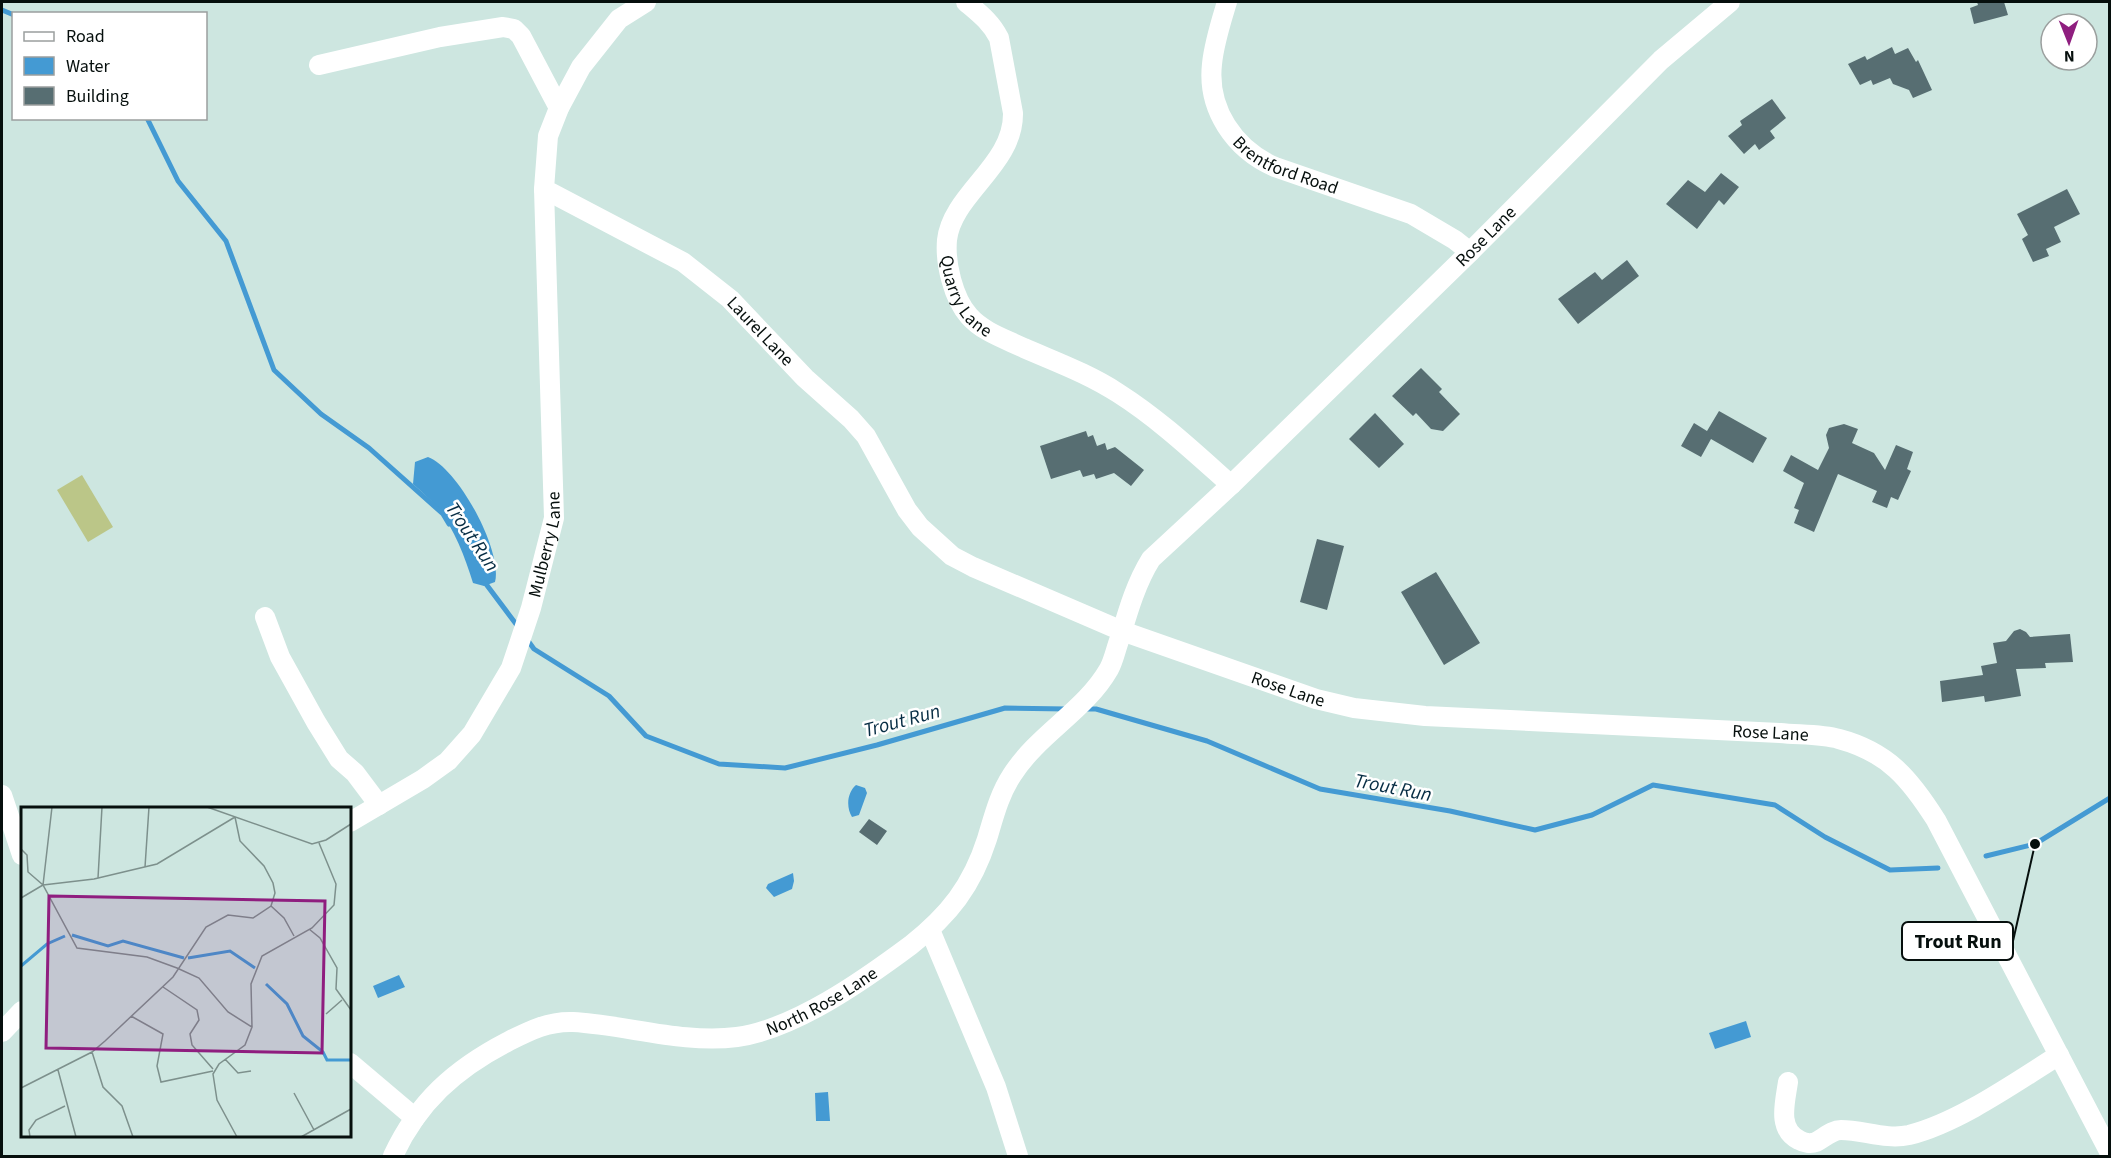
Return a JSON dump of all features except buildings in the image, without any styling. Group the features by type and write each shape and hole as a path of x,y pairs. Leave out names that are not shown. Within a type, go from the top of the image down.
{"street":[{"path":"544,189 548,136 559,108 581,67 619,19 646,2"},
{"name":"Quarry Lane","path":"966,2 986,18 999,38 1014,124 1005,148 956,215 949,232 947,266 963,308 969,317 986,330 1084,374 1118,392 1148,414 1231,485"},
{"name":"Brentford Road","path":"1227,2 1214,49 1211,67 1212,85 1221,120 1242,146 1275,167 1411,214 1455,240 1470,252"},
{"name":"Rose Lane","path":"1730,2 1661,60 1470,252 1231,485 1151,559 1142,574 1122,631 1316,699 1354,708 1425,716 1780,733 1838,739 1869,750 1893,766 1916,788 1935,819 2109,1153"},
{"path":"319,65 440,37 503,27 514,29 521,36 559,108"},
{"name":"Mulberry Lane","path":"351,821 423,779 448,760 472,734 511,668 526,624 554,518 544,189"},
{"name":"Laurel Lane","path":"544,189 683,262 730,299 805,378 851,419 866,436 907,510 920,527 952,556 1122,631"},
{"path":"265,617 280,657 316,722 339,759 355,773 379,806"},
{"name":"North Rose Lane","path":"393,1156 430,1097 466,1065 547,1023 570,1022 704,1039 737,1037 786,1023 876,970 930,930 956,903 974,874 996,807 1012,775 1025,756 1099,684 1111,666 1122,631"},
{"path":"2,795 21,852"},
{"path":"930,930 996,1087 1018,1156"},
{"path":"2,1032 21,1012"},
{"path":"1788,1082 1785,1124 1789,1134 1802,1142 1814,1143 1838,1129 1881,1135 1908,1135 1939,1124 1984,1101 2059,1055"},
{"path":"351,1064 415,1118"}],"green space":[{"path":"82,475 113,527 88,542 57,490"}],"water":[{"path":"428,457 440,464 452,477 476,512 492,551 496,568 495,582 484,586 473,583 463,553 449,524 437,507 413,484 415,462"},
{"path":"856,785 865,788 867,793 859,815 852,817 848,800"},
{"path":"793,873 792,889 774,897 766,888 768,884"},
{"path":"399,975 405,987 378,998 373,986"},
{"path":"1746,1021 1751,1037 1715,1049 1709,1033"},
{"path":"828,1092 830,1121 816,1121 815,1093"}],"waterway":[{"name":"Trout Run","path":"2,10 12,14"},
{"name":"Trout Run","path":"148,120 178,181 226,241 274,370 321,414 369,448 443,514 449,524"},
{"name":"Trout Run","path":"483,580 519,628"},
{"name":"Trout Run","path":"526,638 534,649 609,696 646,736 719,764 785,768 877,745 1005,708 1067,709"},
{"name":"Trout Run","path":"1083,709 1096,709 1207,741 1320,789 1450,811 1535,830 1592,815 1653,785 1775,805 1825,837 1890,870 1938,868"},
{"name":"Trout Run","path":"1986,856 2035,844 2110,798"}],"place":[{"name":"Trout Run","path":"2035,844"}]}
